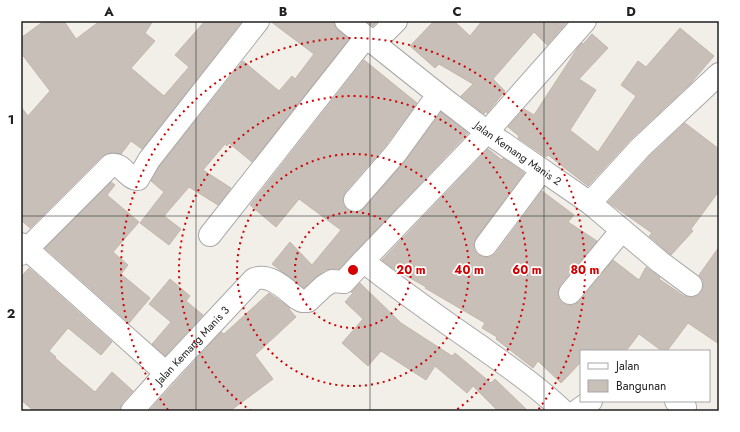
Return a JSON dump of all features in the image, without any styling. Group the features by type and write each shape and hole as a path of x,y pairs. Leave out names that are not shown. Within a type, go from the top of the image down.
{"street":[{"path":"166,372 23,249 111,165 118,165 132,179 138,179 149,160 258,21"},
{"name":"Jalan Kemang Manis 2","path":"346,21 438,95 488,132 590,203 660,262 691,285"},
{"path":"210,235 370,40 396,21"},
{"path":"563,411 515,371 402,292 363,261 488,132 585,21"},
{"path":"590,203 640,148 719,74"},
{"path":"356,200 396,153 438,95"},
{"path":"486,245 542,170"},
{"path":"570,293 622,230"},
{"name":"Jalan Kemang Manis 3","path":"132,411 166,372 253,280 258,278 269,278 298,299 308,301 324,286 332,281 344,282 363,261"},
{"path":"577,411 590,402"}],"building":[{"path":"44,21 64,21 76,39 100,21 153,21 145,33 155,41 131,68 164,96 189,67 175,55 205,21 242,21 142,149 131,141 121,154 110,153 102,156 30,228 21,220 21,107 28,116 50,91 21,53 21,38"},
{"path":"270,21 334,21 338,30 349,39 252,162 229,143 227,146 225,144 203,170 231,188 218,205 189,187 164,216 181,229 169,245 140,223 164,192 151,181 159,167 243,61 279,91 292,76 295,79 314,54"},
{"path":"366,21 378,21 373,26"},
{"path":"434,21 454,21 470,36 482,21 568,21 547,45 534,32 493,79 505,91 487,113 486,111 484,114 461,96 473,84 439,64 435,68 410,46"},
{"path":"680,28 714,56 691,83 631,139 588,186 548,155 546,157 518,138 519,136 508,127 524,109 534,115 579,46 582,43 583,44 592,34 608,48 579,79 596,90 570,130 598,152 636,96 621,85 638,61 646,67"},
{"path":"364,60 417,103 386,145 345,192 343,204 347,210 359,212 364,208 405,161 441,112 468,133 339,269 325,270 304,288 272,264 290,242 312,265 341,230 299,199 276,227 250,205"},
{"path":"685,123 719,149 719,191 691,229 693,231 671,255 649,236 652,233 608,202 649,157"},
{"path":"488,149 502,160 503,158 524,173 476,238 474,250 478,255 491,257 496,253 542,191 574,215 568,222 597,241 560,285 558,298 562,303 568,305 574,305 580,301 613,260 639,280 646,267 660,278 659,279 684,296 696,297 701,293 703,287 703,280 699,275 719,247 719,344 688,323 668,350 661,350 639,334 627,350 580,350 580,363 561,383 538,361 533,368 496,339 497,337 482,328 485,323 425,288 426,287 391,267 382,260"},
{"path":"111,182 115,185 107,195 139,222 113,252 128,265 121,274 150,298 129,323 45,248"},
{"path":"29,268 112,342 101,355 68,328 49,351 56,357 55,358 95,392 112,372 133,391 122,403 120,411 34,411 21,400 21,277"},
{"path":"170,279 190,296 186,301 203,315 165,356 152,344 171,322 149,304"},
{"path":"360,283 401,323 452,356 455,353 491,383 495,379 528,411 498,411 473,386 467,393 435,366 426,380 381,351 368,366 342,343 363,319 345,302 353,293 351,292"},
{"path":"269,293 290,308 289,309 296,317 255,355 273,379 230,411 149,411 221,332 224,334"}]}
